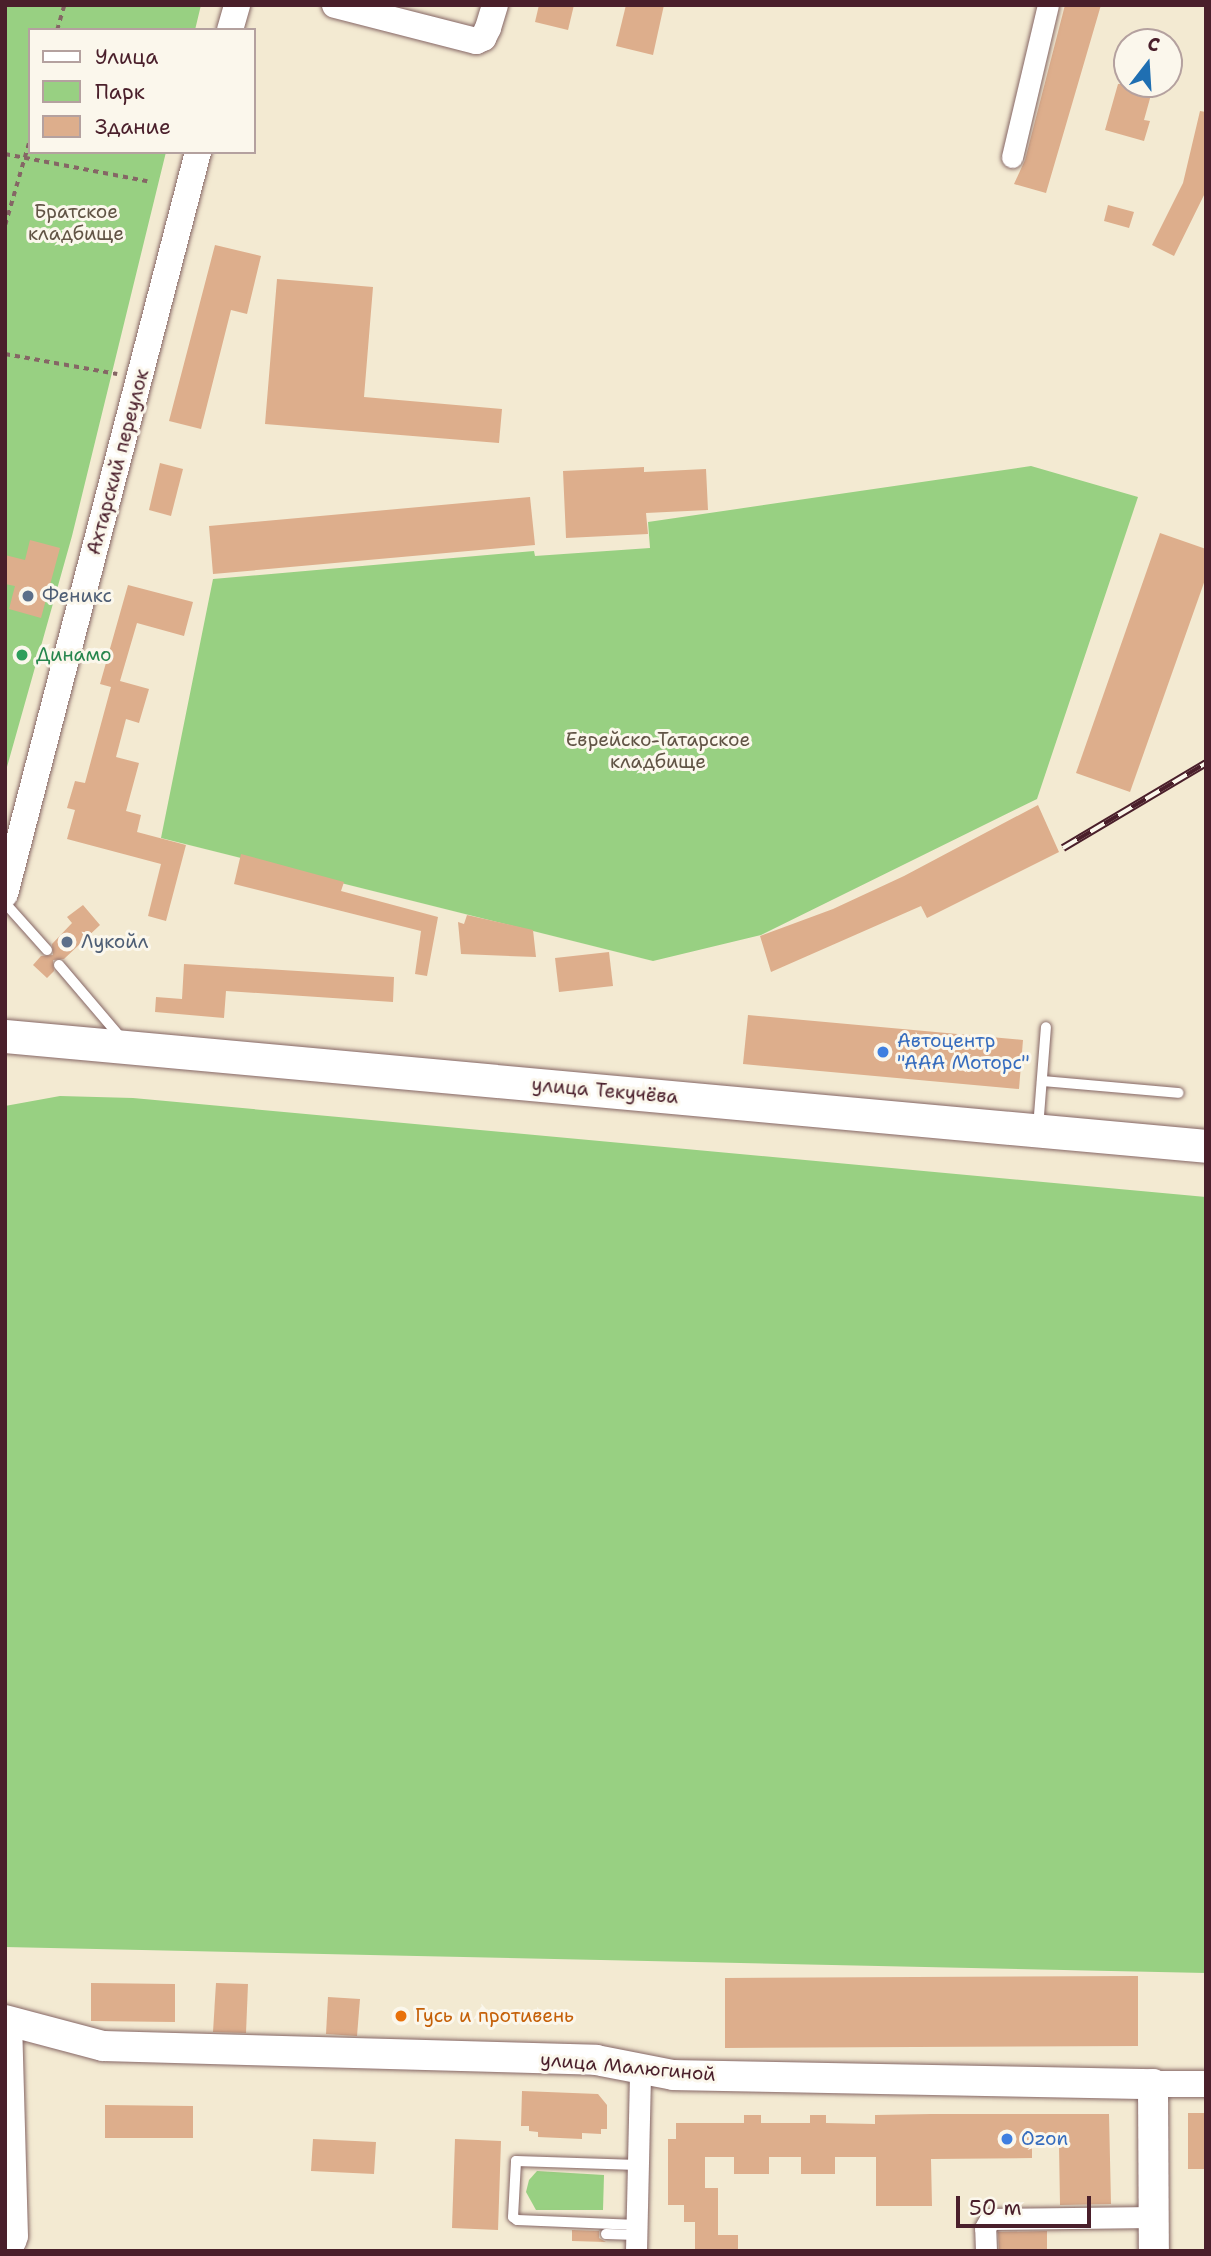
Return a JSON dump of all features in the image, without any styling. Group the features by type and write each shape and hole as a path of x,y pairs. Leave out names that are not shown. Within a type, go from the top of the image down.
{"main road":[{"name":"улица Текучёва","path":"5,1036 1206,1146"},
{"name":"улица Малюгиной","path":"8,2021 103,2046 596,2060 673,2075 1153,2084"},
{"path":"1153,2084 1154,2251"}],"street":[{"path":"231,28 237,5"},
{"path":"335,5 476,41 483,38 495,5"},
{"path":"1012,158 1048,5"},
{"name":"Ахтарский переулок","path":"5,894 197,154"},
{"name":"улица Малюгиной","path":"5,2245 15,2242 17,2236 8,2021"},
{"path":"637,2237 640,2069"},
{"name":"улица Малюгиной","path":"1153,2084 1206,2084"},
{"path":"986,2251 985,2228 990,2219 1154,2217"}],"lane":[{"path":"5,903 47,950"},
{"path":"59,965 129,1047"},
{"path":"1038,1130 1046,1027"},
{"path":"1042,1081 1178,1093"},
{"path":"637,2237 517,2220 513,2217 516,2161 638,2165"},
{"path":"606,2234 637,2237"}],"path":[{"path":"58,28 64,5"},
{"path":"5,225 28,147"},
{"path":"5,154 147,181"},
{"path":"5,355 139,378"}],"green space":[{"name":"Братское кладбище","path":"5,5 201,5 195,28 28,28 28,154 166,154 72,536 5,774"},
{"name":"Еврейско-Татарское кладбище","path":"1031,466 1138,497 1037,799 761,935 653,961 161,838 213,579 534,551 535,556 650,548 648,522"},
{"path":"60,1096 133,1098 1206,1197 1206,1973 5,1947 5,1106"},
{"path":"537,2171 604,2175 603,2210 536,2210 526,2192 529,2180"}],"building":[{"path":"539,5 574,5 568,30 535,22"},
{"path":"626,5 664,5 653,55 616,46"},
{"path":"1065,5 1101,5 1046,193 1014,184 1025,160"},
{"path":"1114,98 1150,98 1144,120 1150,121 1144,141 1105,130"},
{"path":"1200,111 1206,112 1206,191 1174,256 1152,245 1183,183"},
{"path":"1108,205 1134,212 1129,228 1104,221"},
{"path":"215,245 261,256 247,314 231,310 201,429 169,421"},
{"path":"277,279 373,287 364,397 502,409 499,443 265,424"},
{"path":"160,463 183,469 171,516 149,510"},
{"path":"644,467 644,472 706,469 708,510 646,513 648,534 566,538 563,471"},
{"path":"530,497 535,545 213,574 209,526"},
{"path":"1160,533 1206,549 1206,577 1130,792 1076,773"},
{"path":"30,540 60,548 41,618 9,609 15,586 5,584 5,555 25,560"},
{"path":"128,585 193,602 184,636 137,623 120,681 149,689 139,723 126,719 116,757 139,763 126,811 141,815 137,832 186,845 166,921 148,916 161,864 67,839 75,810 67,808 75,781 85,783 111,687 100,684"},
{"path":"1038,805 1059,852 927,918 921,906 771,972 760,936 833,909 904,876"},
{"path":"241,854 344,882 341,891 438,917 427,976 415,974 421,931 234,884"},
{"name":"Лукойл","path":"83,905 100,925 64,959 53,960 54,971 47,978 33,965 41,956 53,955 52,944 72,923 67,917"},
{"path":"467,915 533,930 536,957 461,954 458,922 464,924"},
{"path":"609,952 613,986 559,992 555,958"},
{"path":"184,964 394,977 393,1002 226,991 224,1018 155,1012 156,997 182,999"},
{"name":"Автоцентр \"ААА Моторс\"","path":"748,1015 1023,1040 1019,1089 743,1064"},
{"path":"1138,1976 1138,2046 725,2048 725,1978"},
{"path":"91,1983 175,1984 175,2022 91,2021"},
{"path":"216,1983 248,1984 246,2033 213,2032"},
{"path":"328,1997 360,1999 357,2036 326,2034"},
{"path":"522,2091 598,2094 607,2105 607,2129 601,2129 601,2134 582,2133 582,2139 538,2137 538,2132 529,2131 529,2126 521,2126"},
{"path":"105,2105 193,2106 193,2138 105,2138"},
{"path":"1188,2113 1206,2113 1206,2169 1188,2169"},
{"path":"1109,2114 1111,2204 1060,2205 1059,2146 1032,2147 1032,2158 931,2159 932,2206 876,2206 876,2157 835,2157 835,2174 801,2174 801,2157 769,2157 769,2174 734,2174 734,2157 705,2157 705,2188 718,2188 718,2235 738,2235 738,2251 695,2251 695,2222 684,2222 684,2205 668,2205 668,2139 676,2139 676,2123 744,2123 744,2115 761,2115 761,2123 810,2123 810,2115 826,2115 826,2123 875,2124 875,2115"},
{"path":"313,2139 376,2142 374,2174 311,2171"},
{"path":"455,2139 501,2141 498,2230 452,2228"},
{"path":"572,2230 599,2231 599,2238 606,2242 572,2241"},
{"path":"1047,2231 1047,2251 999,2251 998,2232"}],"railway":[{"path":"1063,848 1206,763"}],"place":[{"name":"Феникс","path":"28,596"},
{"name":"Динамо","path":"22,655"},
{"name":"Лукойл","path":"67,942"},
{"name":"Автоцентр \"ААА Моторс\"","path":"883,1052"},
{"name":"Гусь и противень","path":"401,2016"},
{"name":"Ozon","path":"1007,2139"}]}
